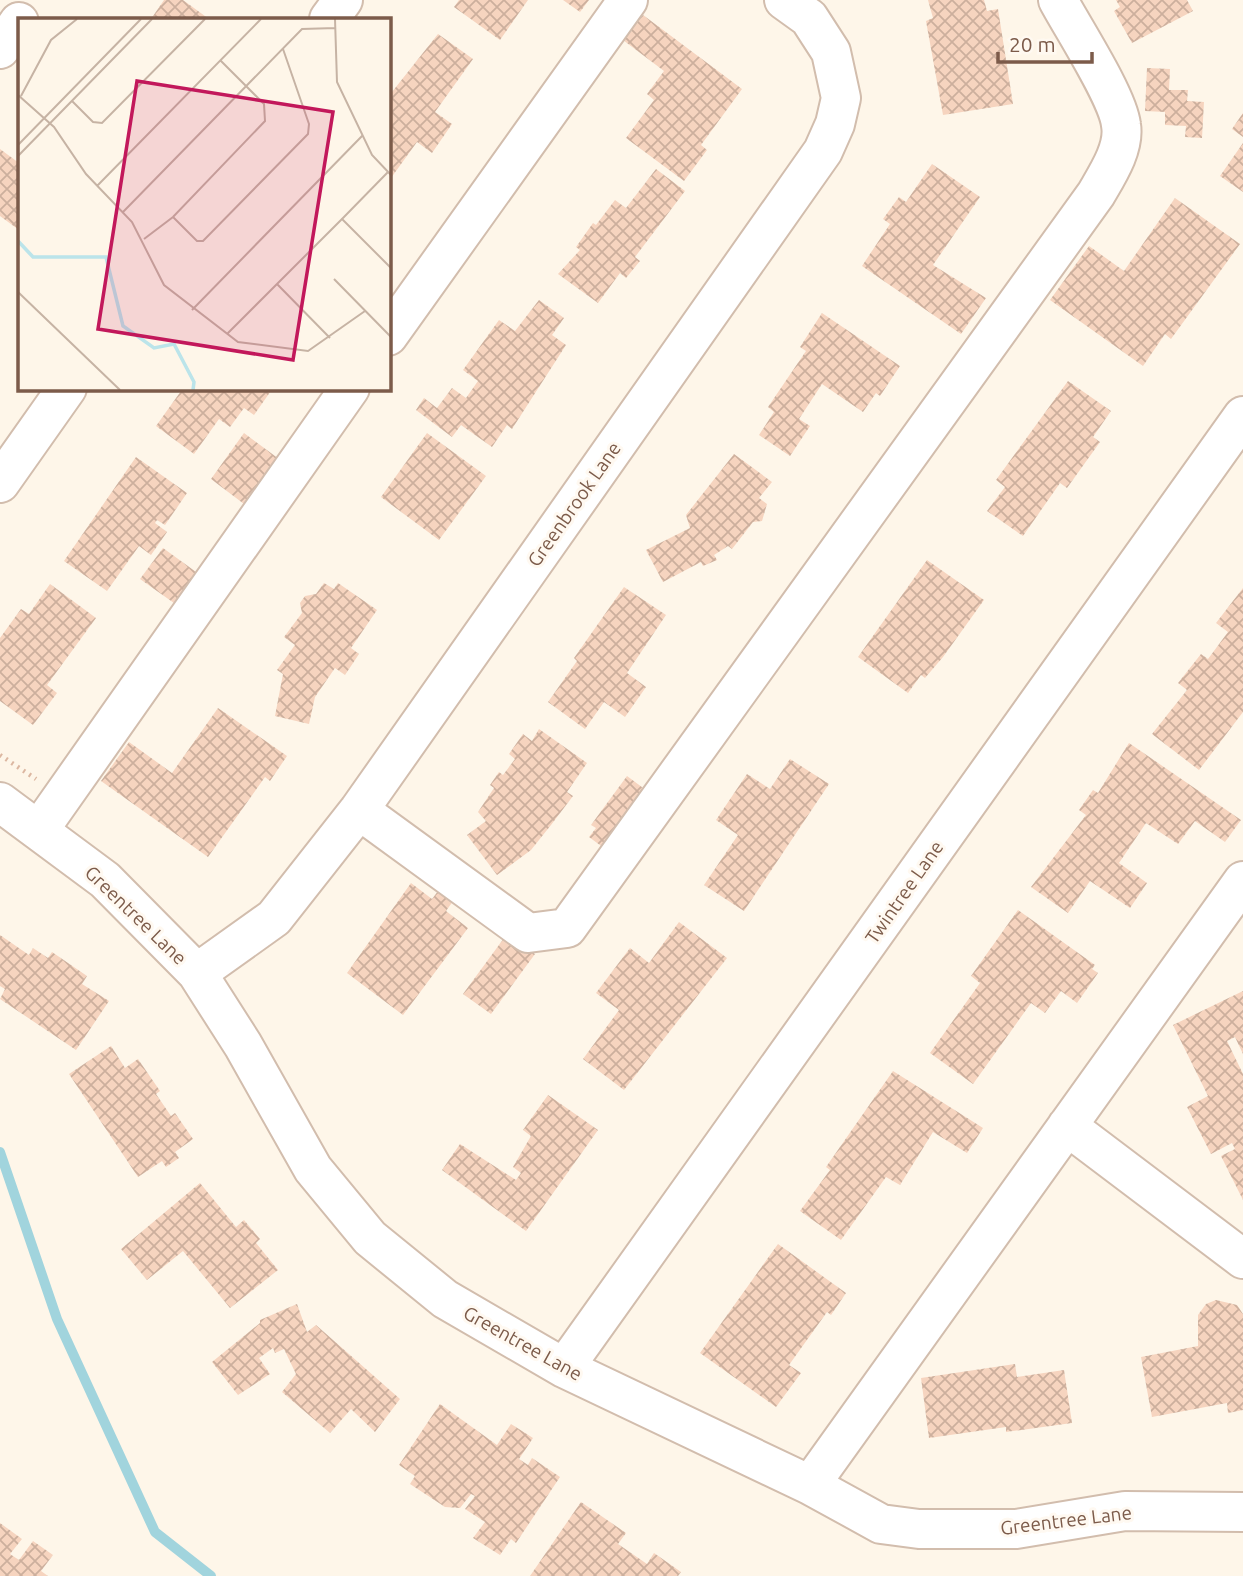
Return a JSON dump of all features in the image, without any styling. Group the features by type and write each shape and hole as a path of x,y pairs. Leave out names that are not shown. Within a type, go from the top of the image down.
{"street":[{"path":"22,18 35,0"},
{"path":"330,18 343,0"},
{"path":"390,332 628,0"},
{"name":"Greenbrook Lane","path":"197,973 274,918 359,810 822,151 835,124 841,98 831,52 809,18 784,0"},
{"path":"359,810 528,933 567,928 917,445 1096,194 1114,163 1122,125 1110,96 1058,0"},
{"path":"0,49 18,23"},
{"path":"0,483 66,390"},
{"path":"39,830 349,390"},
{"name":"Twintree Lane","path":"564,1368 1243,416"},
{"name":"Greentree Lane","path":"0,802 105,880 197,973 243,1045 313,1169 370,1238 445,1299 564,1368 810,1485 881,1524 919,1529 1016,1529 1125,1511 1243,1511"},
{"path":"810,1485 1243,881"},
{"path":"1067,1126 1243,1259"}],"building":[{"path":"164,0 183,0 208,18 152,18"},
{"path":"459,0 528,0 500,40 454,7"},
{"path":"563,0 589,0 580,12"},
{"path":"928,0 984,0 987,11 998,9 1013,104 943,115 926,21 933,18"},
{"path":"1116,0 1187,0 1193,11 1132,43 1114,11 1120,7"},
{"path":"643,15 742,89 701,145 707,150 684,181 626,138 654,100 647,94 664,71 623,40"},
{"path":"438,34 473,59 435,112 452,124 432,153 417,142 391,178 390,94"},
{"path":"1147,68 1170,69 1169,90 1188,90 1187,101 1204,102 1202,138 1185,137 1186,126 1165,125 1165,112 1145,111"},
{"path":"1243,113 1243,137 1232,129"},
{"path":"1243,143 1243,192 1220,176"},
{"path":"0,149 18,162 18,229 0,216"},
{"path":"932,164 980,197 933,265 986,298 961,334 862,266 890,224 883,219 899,197 906,202"},
{"path":"656,169 685,191 635,257 640,261 626,278 620,273 598,303 558,274 580,250 576,247 593,223 596,225 615,200 626,208"},
{"path":"1175,198 1240,244 1171,339 1165,334 1143,366 1050,300 1089,246 1124,271"},
{"path":"539,300 564,318 552,335 566,345 512,429 507,425 492,447 461,425 452,437 416,410 424,398 437,408 452,388 466,398 478,381 463,370 499,320 515,331"},
{"path":"822,313 900,366 880,396 876,393 863,412 822,384 799,419 810,426 790,456 759,435 774,412 768,407 806,351 800,347"},
{"path":"1068,381 1111,411 1093,437 1100,442 1067,488 1060,483 1023,536 987,511 1005,487 996,480"},
{"path":"272,390 254,415 244,408 230,427 219,419 194,454 156,426 181,391"},
{"path":"244,433 279,459 244,504 211,479"},
{"path":"427,433 486,476 439,540 381,497"},
{"path":"734,454 772,482 759,498 767,504 762,521 753,522 732,549 728,546 714,555 717,560 703,566 701,562 663,582 646,550 690,528 686,515"},
{"path":"136,457 187,493 165,525 157,520 155,523 167,532 151,555 139,546 107,591 64,561"},
{"path":"163,548 203,577 181,608 140,579"},
{"path":"927,560 984,600 943,657 925,678 921,675 908,693 858,657"},
{"path":"324,583 334,589 338,583 377,610 351,648 359,654 345,675 335,668 315,697 309,724 275,716 283,674 277,670 295,645 284,637 302,613 300,603 305,596 316,594"},
{"path":"50,584 96,618 47,685 57,693 33,725 0,701 0,638 21,609 29,614"},
{"path":"624,587 666,615 627,673 646,687 625,717 604,702 585,729 548,702 577,661 574,658"},
{"path":"1243,588 1243,712 1199,770 1152,734 1187,690 1178,683 1201,654 1208,659 1228,632 1216,623"},
{"path":"218,708 287,756 270,781 265,777 208,857 101,781 129,742 172,773"},
{"path":"539,729 587,763 567,792 573,796 531,850 497,875 467,835 486,821 478,812 494,788 490,785 499,772 503,775 515,759 509,754 523,734 532,741"},
{"path":"1129,743 1241,820 1225,842 1195,821 1178,844 1146,823 1119,863 1147,883 1130,908 1090,881 1068,913 1031,887 1086,815 1079,810 1093,790 1098,793"},
{"path":"790,759 829,784 744,911 704,885 738,835 716,820 747,774 770,789"},
{"path":"627,776 658,799 616,857 589,837 596,828 591,825"},
{"path":"411,883 432,899 442,886 456,897 446,911 468,928 403,1015 347,973"},
{"path":"1018,910 1095,965 1092,969 1098,973 1077,1003 1061,991 1045,1013 1031,1003 973,1084 930,1053 980,983 971,976"},
{"path":"679,922 727,958 624,1090 583,1059 619,1010 596,993 630,948 649,963"},
{"path":"507,934 535,954 491,1014 463,994"},
{"path":"0,935 29,955 33,948 48,958 52,952 87,976 82,984 109,1001 76,1050 0,999 5,989 0,986"},
{"path":"1243,991 1243,1054 1235,1037 1227,1041 1243,1074 1243,1200 1221,1156 1235,1149 1232,1143 1211,1154 1187,1107 1208,1096 1173,1025"},
{"path":"111,1046 125,1068 138,1059 160,1091 156,1094 171,1116 175,1113 193,1139 175,1152 179,1158 166,1167 162,1161 138,1177 69,1074"},
{"path":"893,1071 983,1128 967,1153 933,1132 900,1185 886,1177 841,1240 800,1211 830,1170 826,1167"},
{"path":"548,1095 598,1130 526,1231 442,1170 460,1144 516,1180 521,1173 513,1167 531,1136 523,1130"},
{"path":"200,1183 236,1227 244,1220 260,1239 256,1243 278,1270 230,1308 183,1251 147,1280 121,1249"},
{"path":"778,1244 846,1293 831,1315 827,1312 789,1365 801,1373 776,1407 700,1353"},
{"path":"1216,1300 1237,1305 1243,1314 1243,1410 1228,1413 1227,1403 1152,1417 1141,1357 1198,1346 1198,1315 1206,1304"},
{"path":"297,1304 307,1332 316,1325 400,1399 375,1432 351,1409 330,1433 282,1392 296,1374 284,1349 275,1353 273,1348 259,1358 270,1374 238,1395 212,1362 260,1323 260,1320"},
{"path":"1015,1364 1017,1377 1064,1370 1072,1423 1006,1432 1006,1427 929,1438 921,1378"},
{"path":"440,1404 497,1445 511,1424 533,1438 519,1459 528,1465 532,1458 560,1477 516,1543 511,1539 500,1555 473,1538 485,1522 465,1509 475,1496 471,1494 460,1508 445,1507 410,1484 415,1476 399,1465"},
{"path":"581,1502 626,1533 618,1544 647,1564 654,1553 681,1572 678,1576 530,1576"},
{"path":"0,1523 22,1539 10,1554 19,1560 33,1541 53,1555 41,1571 48,1576 0,1576"}],"waterway":[{"path":"0,1152 57,1319 155,1532 211,1576"}]}
